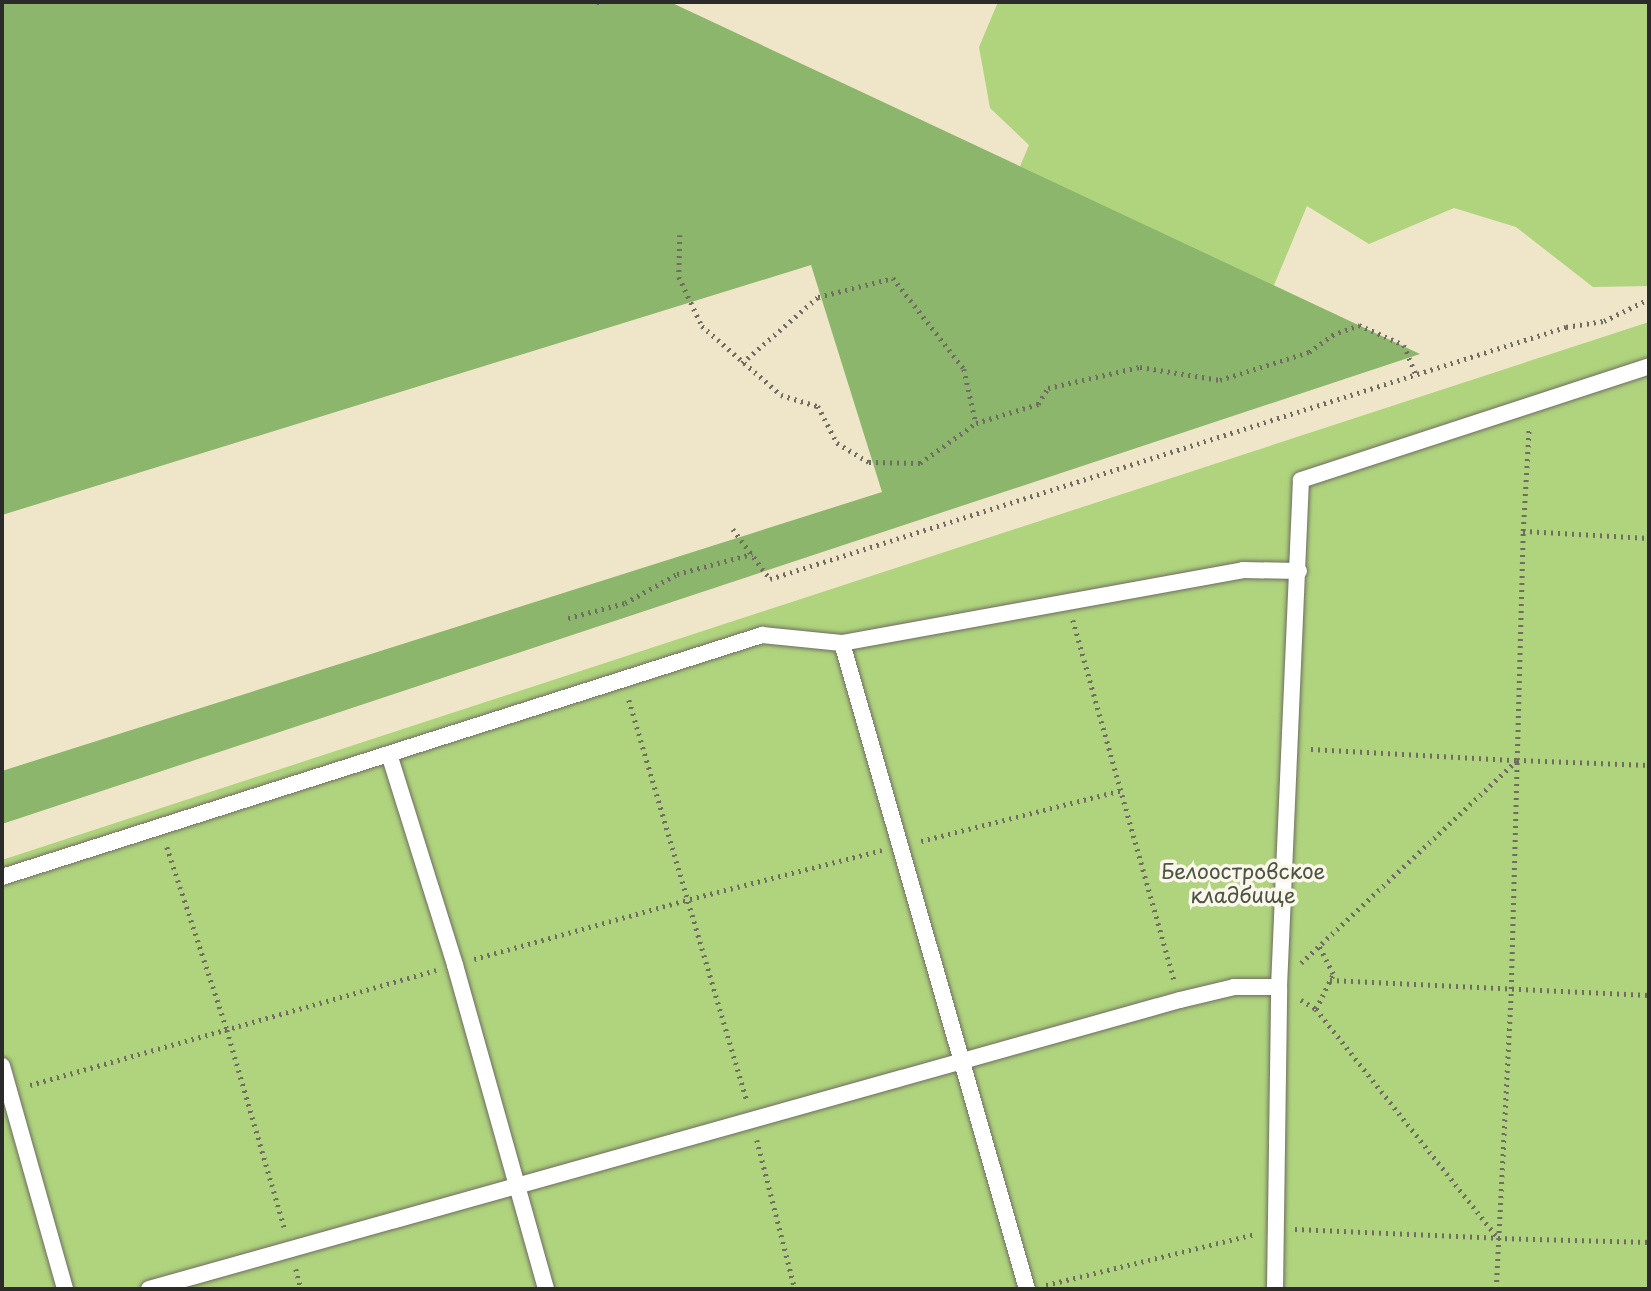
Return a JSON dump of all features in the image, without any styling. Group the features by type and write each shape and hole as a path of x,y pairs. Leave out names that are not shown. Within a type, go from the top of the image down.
{"lane":[{"path":"1275,1289 1279,987 1301,481 1649,366"},
{"path":"2,877 762,635 842,643 1243,570 1299,571"},
{"path":"842,643 1027,1289"},
{"path":"389,754 455,965 546,1289"},
{"path":"149,1289 1180,1000 1234,987 1279,987"},
{"path":"2,1066 65,1289"}],"path":[{"path":"680,235 679,277 702,326 781,395 818,406 837,443 869,462 920,463 976,423 1038,404 1048,388 1140,367 1220,380 1308,352 1332,335 1359,326 1404,345 1416,374"},
{"path":"742,363 818,297 893,278 964,369 976,423"},
{"path":"733,528 770,579 1566,327 1605,321 1649,299"},
{"path":"1496,1289 1511,989 1523,531 1530,406"},
{"path":"1523,531 1649,538"},
{"path":"568,618 625,603 677,574 752,554"},
{"path":"1068,603 1123,790 1180,1000"},
{"path":"623,679 690,899 752,1118 795,1289"},
{"path":"1289,748 1649,765"},
{"path":"1498,1238 1316,1009 1279,987 1318,945 1517,760"},
{"path":"9,1090 690,899 1123,790"},
{"path":"160,827 227,1030 301,1289"},
{"path":"1316,1009 1333,974 1318,945"},
{"path":"1330,980 1649,995"},
{"path":"1498,1238 1649,1242"}],"green space":[{"path":"2,2 670,2 1420,354 2,824 2,771 882,492 811,265 2,515"},
{"path":"998,2 1649,2 1649,286 1593,287 1516,227 1454,208 1369,244 1307,206 1267,302 993,230 1029,145 990,108 979,47"},
{"name":"Белоостровское кладбище","path":"1649,322 1649,1289 2,1289 2,860"}]}
